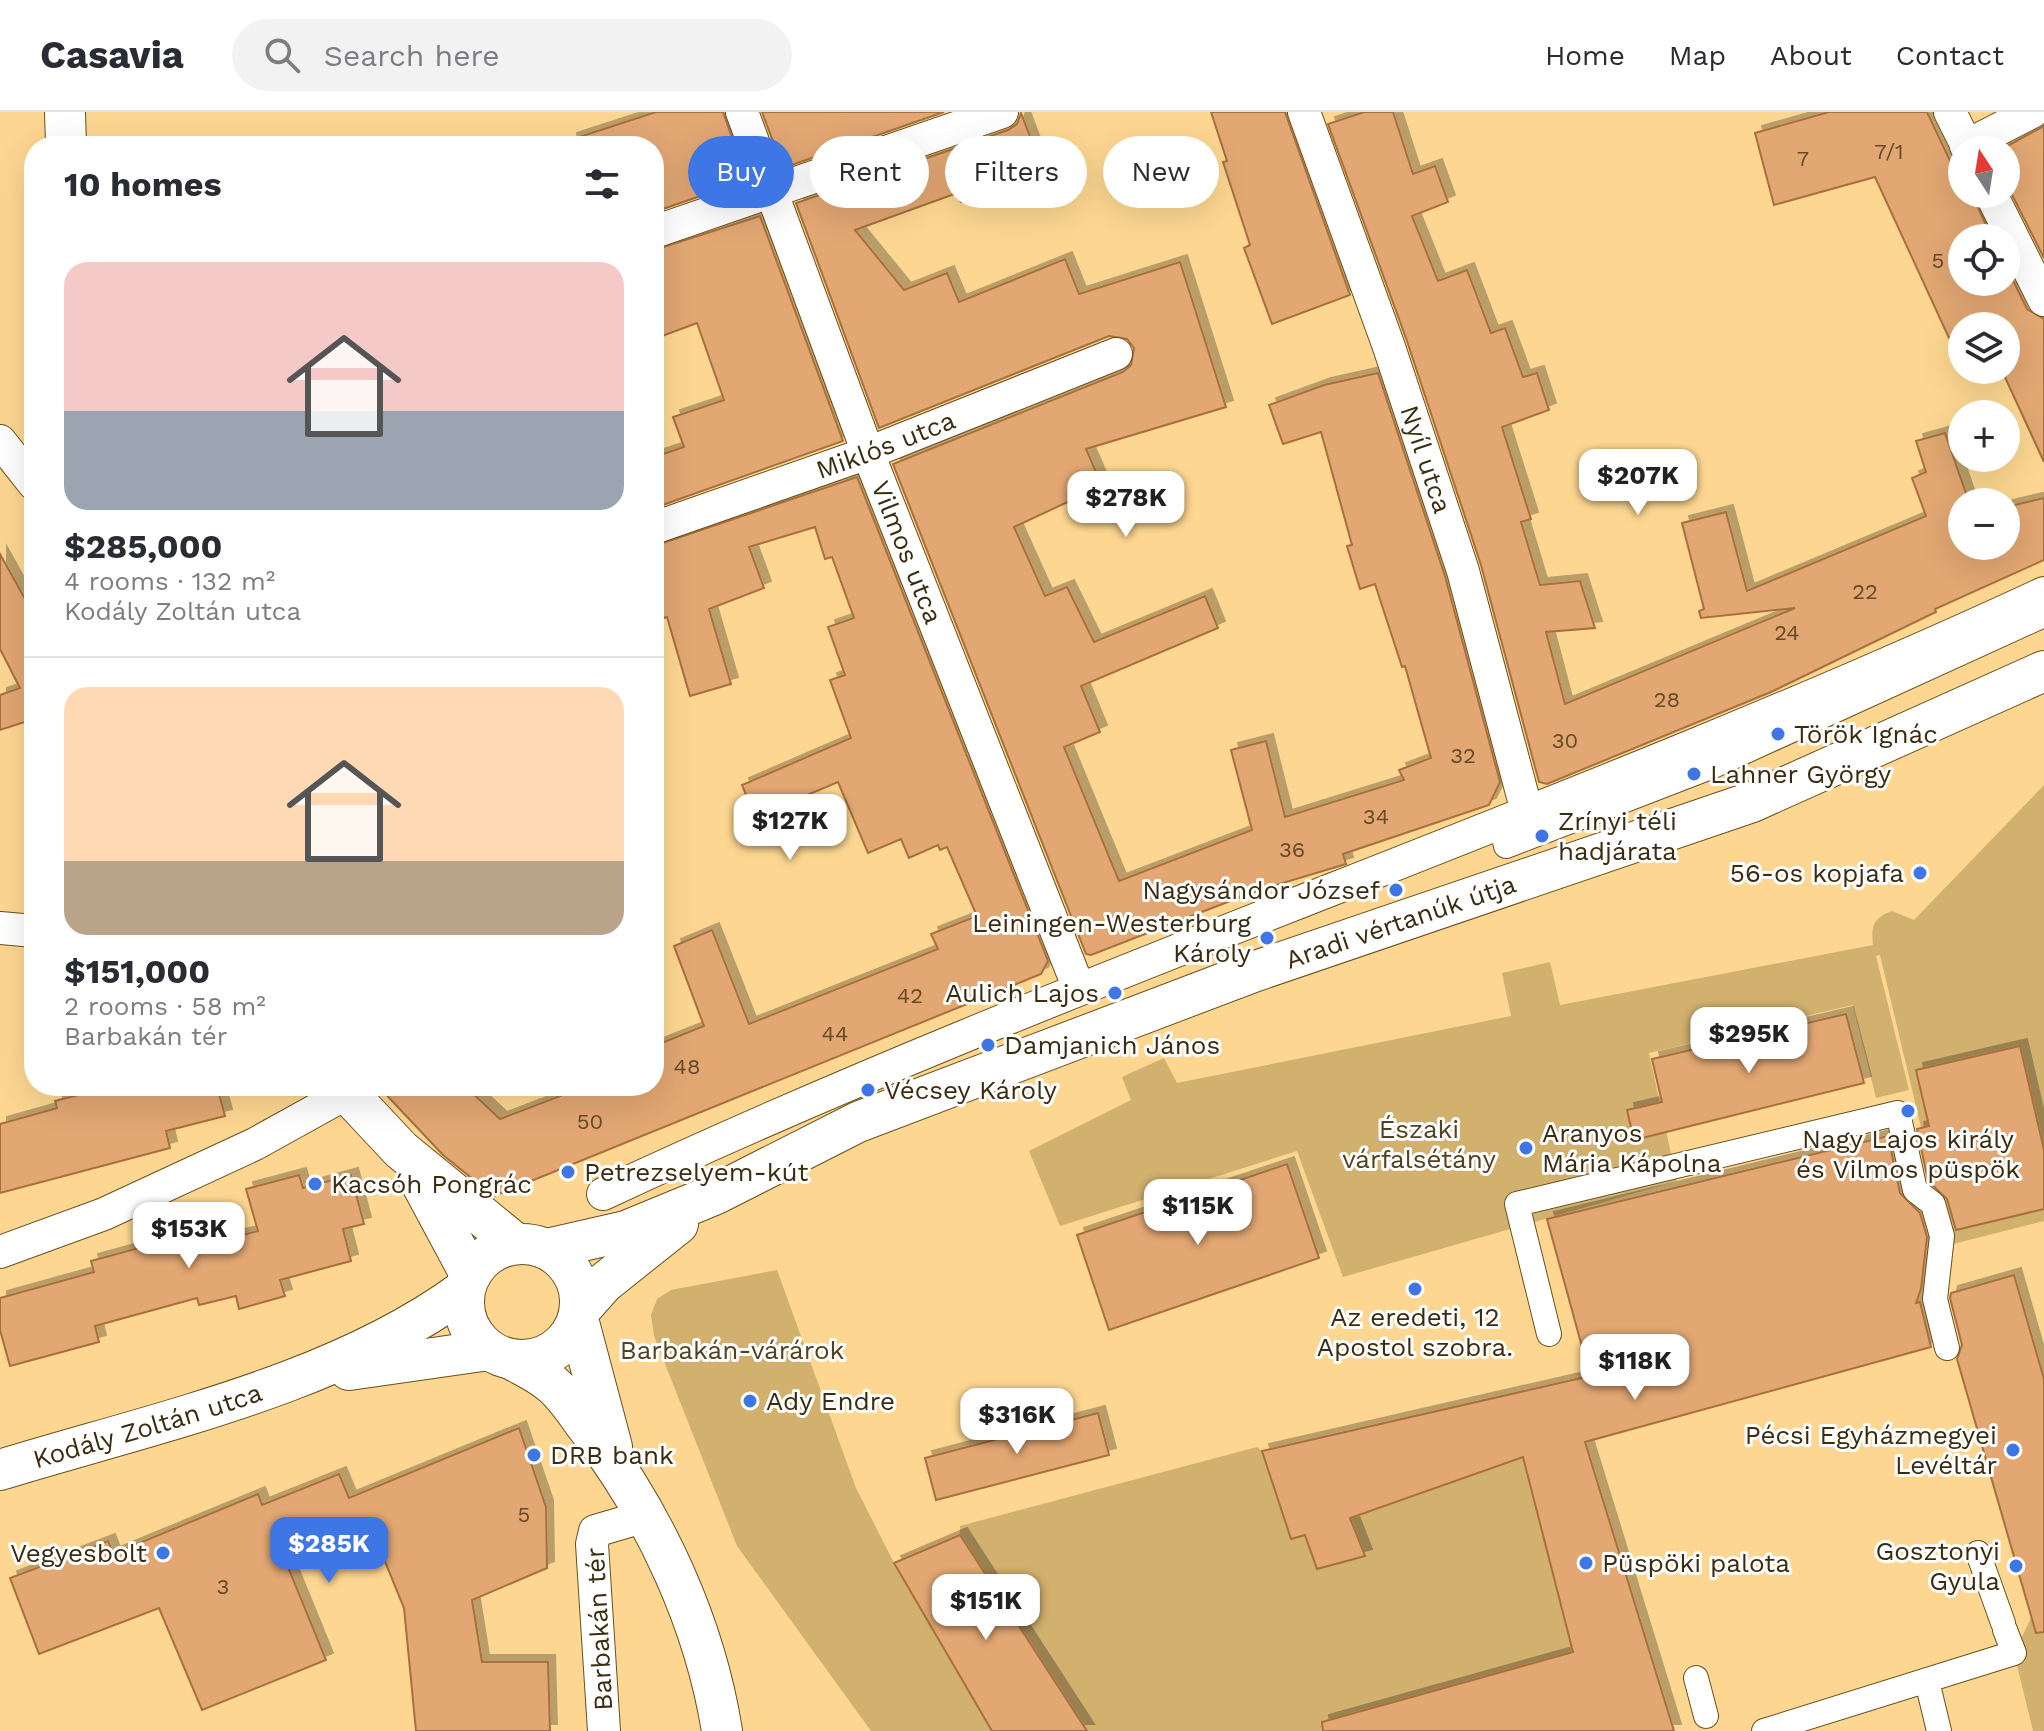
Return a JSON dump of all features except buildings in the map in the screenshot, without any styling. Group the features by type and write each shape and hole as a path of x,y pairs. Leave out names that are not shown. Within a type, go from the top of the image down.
{"street":[{"path":"65,112 66,136"},
{"name":"Vilmos utca","path":"742,112 750,136"},
{"path":"794,184 1002,112"},
{"name":"Nyíl utca","path":"1304,112 1380,320 1463,571 1514,817"},
{"path":"1950,112 1962,136"},
{"path":"1989,136 2032,112"},
{"path":"664,229 724,208"},
{"name":"Vilmos utca","path":"776,208 868,453 1079,989"},
{"path":"1998,208 2044,300"},
{"name":"Miklós utca","path":"664,524 868,453 1116,354"},
{"path":"0,441 24,471"},
{"name":"Aradi vértanúk útja","path":"603,1194 779,1112 1079,989 1254,923 1749,723 2044,593"},
{"path":"1514,817 1506,846 1713,766 2044,615"},
{"name":"Aradi vértanúk útja","path":"532,1246 626,1231 716,1194 858,1122 1253,972 1752,802 2044,671"},
{"path":"0,928 24,930"},
{"path":"0,1252 104,1214 255,1144 333,1096"},
{"path":"351,1096 401,1150 532,1246 563,1259 574,1274 580,1292 579,1314 617,1467"},
{"path":"756,1173 779,1112"},
{"path":"1549,1334 1517,1204 1898,1113 1915,1190 1933,1204 1942,1236 1935,1299 1947,1348"},
{"path":"401,1150 450,1231 467,1282 468,1324 500,1355 552,1383 617,1467 646,1516 693,1620 716,1691 722,1731"},
{"name":"Aradi vértanúk útja","path":"579,1314 616,1273 716,1194"},
{"path":"467,1282 489,1254 532,1246"},
{"name":"Kodály Zoltán utca","path":"0,1470 293,1380 423,1321 467,1282"},
{"path":"500,1355 528,1360 552,1351 570,1335 579,1314"},
{"name":"Kodály Zoltán utca","path":"293,1380 500,1355"},
{"name":"Barbakán tér","path":"604,1731 592,1544 595,1531 646,1516"},
{"path":"1764,1731 1822,1722 1927,1681 2014,1653 1978,1553"},
{"path":"1696,1678 1708,1723"},
{"path":"1927,1681 1939,1731"}],"green space":[{"name":"Északi várfalsétány","path":"2044,785 2044,1221 1949,1245 1880,955 1876,956 1909,1090 1876,1098 1853,1005 1649,1053 1677,1181 1343,1277 1297,1151 1060,1226 1029,1151 1131,1100 1122,1077 1164,1058 1177,1083 1511,1016 1502,973 1550,962 1560,1005 1873,945 1872,933 1877,920 1892,911 1914,920"},
{"name":"Barbakán-várárok","path":"777,1270 856,1488 894,1563 992,1731 871,1731 737,1546 654,1336 651,1315 657,1299 671,1290"},
{"path":"1257,1447 1262,1451 1291,1539 1305,1535 1317,1569 1364,1556 1350,1518 1523,1457 1573,1652 1335,1719 1336,1731 1087,1731 960,1535 960,1526"},
{"path":"2044,1614 2044,1731 2033,1731 2014,1653 2031,1618"}],"place":[{"name":"Török Ignác","path":"1778,734"},
{"name":"Lahner György","path":"1694,774"},
{"name":"Zrínyi téli hadjárata","path":"1542,836"},
{"name":"56-os kopjafa","path":"1920,873"},
{"name":"Nagysándor József","path":"1396,890"},
{"name":"Leiningen-Westerburg Károly","path":"1267,938"},
{"name":"Aulich Lajos","path":"1115,993"},
{"name":"Damjanich János","path":"988,1045"},
{"name":"Vécsey Károly","path":"868,1090"},
{"name":"Nagy Lajos király és Vilmos püspök","path":"1908,1111"},
{"name":"Aranyos Mária Kápolna","path":"1526,1148"},
{"name":"Petrezselyem-kút","path":"568,1172"},
{"name":"Kacsóh Pongrác","path":"315,1184"},
{"name":"Az eredeti, 12 Apostol szobra.","path":"1415,1289"},
{"name":"Ady Endre","path":"750,1401"},
{"name":"Pécsi Egyházmegyei Levéltár","path":"2013,1450"},
{"name":"DRB bank","path":"534,1455"},
{"name":"Vegyesbolt","path":"163,1553"},
{"name":"Püspöki palota","path":"1586,1563"},
{"name":"Gosztonyi Gyula","path":"2016,1566"}]}
